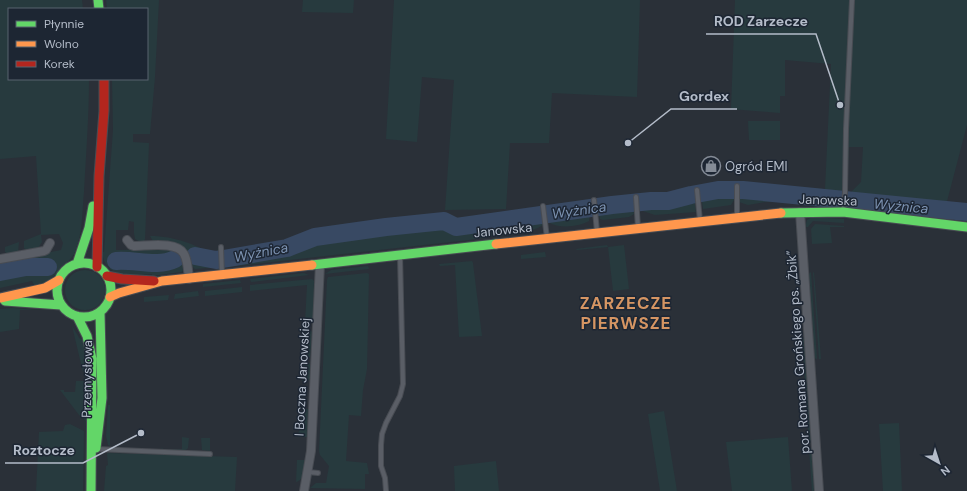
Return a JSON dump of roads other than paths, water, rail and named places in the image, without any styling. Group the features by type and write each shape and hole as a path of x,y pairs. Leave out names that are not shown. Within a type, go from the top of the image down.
{"street":[{"path":"97,267 99,176 104,111 104,80"},
{"path":"77,264 89,228 99,176"},
{"name":"Janowska","path":"107,276 122,279 162,281 189,279 597,232 737,217 843,208 967,227"},
{"name":"por. Romana Grońskiego ps. „Żbik”","path":"800,212 819,491"},
{"path":"127,240 130,245 134,246 173,246 180,249 186,257 189,279"},
{"path":"0,259 44,251 50,243"},
{"path":"0,298 45,288 59,280 68,269 77,264 97,267 107,276 110,284 110,297 100,312 89,316 76,316 69,313 61,305 58,294 59,280"},
{"name":"I Boczna Janowskiej","path":"304,491 311,452 320,264"},
{"name":"Janowska","path":"110,297 162,281"},
{"path":"0,301 61,305"},
{"name":"Przemysłowa","path":"90,491 102,398 100,312"},
{"name":"Przemysłowa","path":"76,316 85,328 90,342 92,358 90,430 92,470"}],"lane":[{"path":"843,208 852,0"},
{"path":"737,187 737,217"},
{"path":"844,195 849,190"},
{"path":"697,191 700,221"},
{"path":"636,198 638,228"},
{"path":"594,202 597,232"},
{"path":"543,208 547,238"},
{"path":"220,247 222,275"},
{"path":"386,491 385,478 381,466 382,434 400,396 403,384 400,255"},
{"path":"96,449 210,454"},
{"path":"308,472 318,473"}],"waterway":[{"name":"Wyżnica","path":"195,256 216,260 287,248 315,237 386,227 444,221 456,227 612,205 651,201 668,201 718,190 743,190 967,212"},
{"name":"Wyżnica","path":"116,261 161,263 175,259"},
{"name":"Wyżnica","path":"0,272 26,267 48,267"}],"place":[{"name":"ROD Zarzecze","path":"840,105"},
{"name":"Gordex","path":"628,143"},
{"name":"Ogród EMI","path":"711,166"},
{"name":"Roztocze","path":"141,433"}],"district":[{"name":"ZARZECZE PIERWSZE","path":"626,313"}]}
